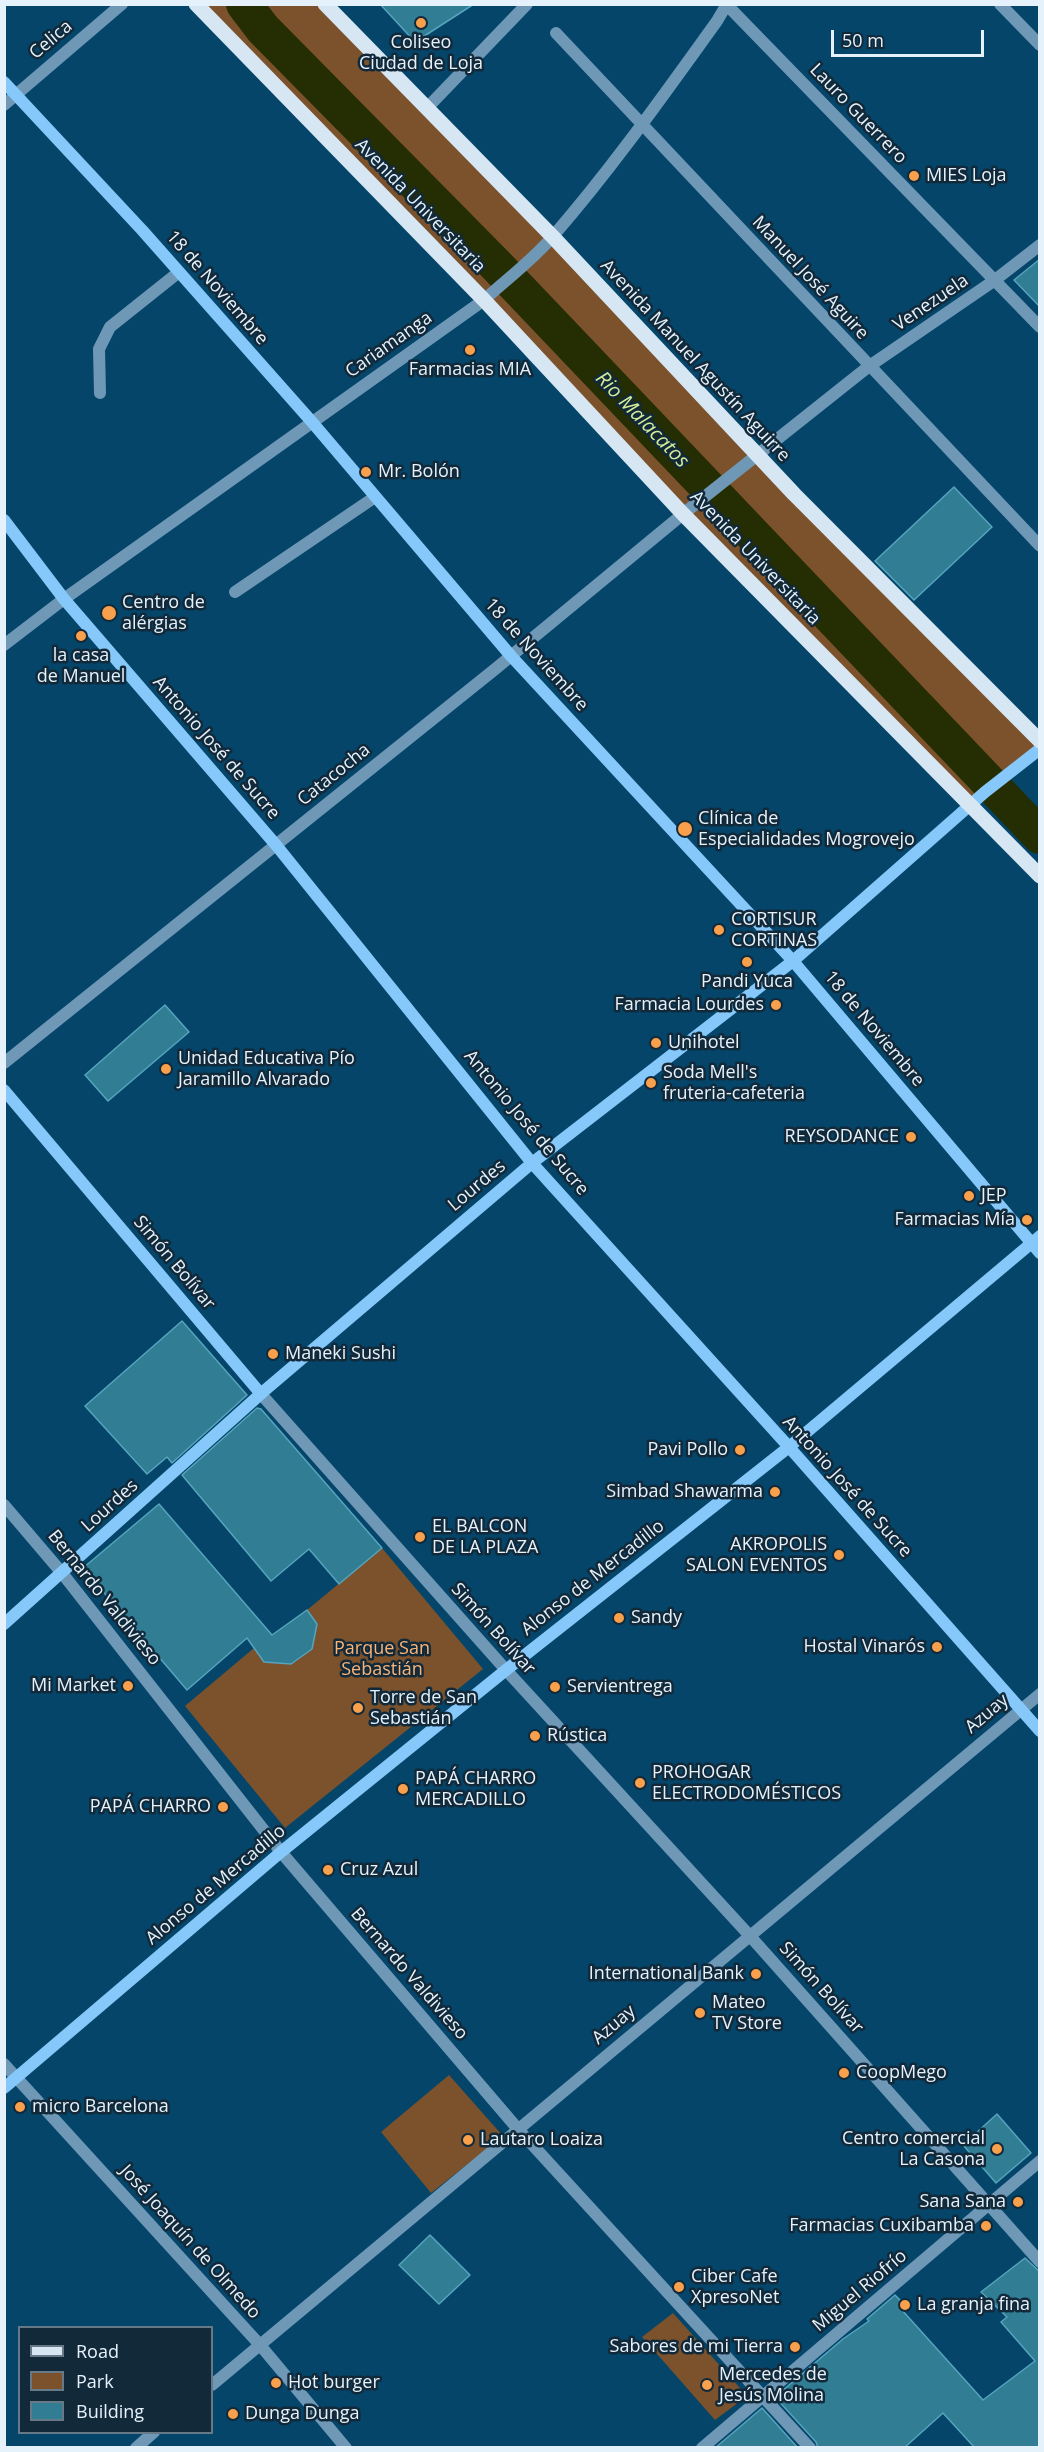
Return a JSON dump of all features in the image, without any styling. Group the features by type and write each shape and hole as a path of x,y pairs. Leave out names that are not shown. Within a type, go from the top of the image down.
{"main road":[{"name":"Avenida Universitaria","path":"196,4 483,300 683,514 1040,876"},
{"name":"Avenida Manuel Agustín Aguirre","path":"325,4 427,108 750,461 1040,741"}],"street":[{"name":"Celica","path":"4,105 122,4"},
{"path":"427,108 527,4"},
{"path":"1000,4 1040,45"},
{"name":"Cariamanga","path":"4,645 64,599 498,288 548,242 642,124 717,21 726,5"},
{"name":"Lauro Guerrero","path":"726,5 1040,327"},
{"name":"Manuel José Aguire","path":"556,33 868,367 1040,546"},
{"name":"18 de Noviembre","path":"4,82 179,272 312,422 511,656 793,962 1037,1244"},
{"name":"Venezuela","path":"700,500 868,367 995,280 1040,245"},
{"path":"100,393 99,349 110,327 179,272"},
{"path":"235,592 375,496"},
{"name":"Catacocha","path":"4,1063 511,656 700,500"},
{"name":"Antonio José de Sucre","path":"4,520 64,599 276,845 532,1163 789,1447 1040,1731"},
{"name":"Lourdes","path":"4,1624 261,1394 532,1163 793,962 985,792 1040,749"},
{"name":"Simón Bolívar","path":"4,1090 261,1394 506,1671 750,1936 1040,2262"},
{"name":"Alonso de Mercadillo","path":"4,2088 281,1852 789,1447 1037,1244"},
{"name":"Bernardo Valdivieso","path":"4,1505 62,1573 281,1852 517,2128 764,2395 810,2448"},
{"name":"Azuay","path":"213,2384 517,2128 1040,1694"},
{"name":"José Joaquín de Olmedo","path":"4,2064 260,2345 346,2448"},
{"name":"Miguel Riofrío","path":"702,2448 1040,2161"},
{"path":"136,2448 153,2434"}],"green space":[{"path":"196,5 325,5 1039,749 970,807"},
{"name":"Parque San Sebastián","path":"382,1548 483,1669 285,1828 185,1706 254,1648 264,1662 291,1664 311,1649 317,1624 307,1610"},
{"path":"449,2075 503,2136 431,2193 381,2132"},
{"path":"673,2313 747,2396 715,2420 642,2337"}],"building":[{"name":"Coliseo Ciudad de Loja","path":"380,4 474,4 415,42"},
{"path":"1040,259 1040,307 1014,280"},
{"path":"954,487 992,527 914,600 875,561"},
{"path":"165,1005 189,1032 108,1101 85,1075"},
{"path":"182,1321 247,1395 172,1463 167,1457 147,1474 85,1406"},
{"path":"257,1408 261,1409 382,1548 339,1584 309,1549 271,1581 182,1475"},
{"path":"159,1504 272,1635 307,1610 317,1624 312,1649 291,1664 264,1662 247,1638 187,1690 83,1568"},
{"name":"Centro comercial La Casona","path":"997,2114 1031,2153 996,2183 963,2145"},
{"path":"430,2235 470,2275 439,2304 399,2265"},
{"path":"1025,2258 1040,2272 1040,2448 975,2448 943,2413 904,2448 818,2448 816,2442 775,2397 843,2339 869,2321 867,2319 895,2295 905,2305 901,2309 983,2400 1035,2361 1001,2322 1007,2317 981,2292"},
{"path":"762,2408 798,2448 715,2448"}],"waterway":[{"name":"Rio Malacatos","path":"244,4 263,29 497,266 1040,836"}],"place":[{"name":"Coliseo Ciudad de Loja","path":"421,23"},
{"name":"MIES Loja","path":"914,176"},
{"name":"Farmacias MIA","path":"470,350"},
{"name":"Mr. Bolón","path":"366,472"},
{"name":"Centro de alérgias","path":"109,613"},
{"name":"la casa de Manuel","path":"81,636"},
{"name":"Clínica de Especialidades Mogrovejo","path":"685,829"},
{"name":"CORTISUR CORTINAS","path":"719,930"},
{"name":"Pandi Yuca","path":"747,962"},
{"name":"Farmacia Lourdes","path":"776,1005"},
{"name":"Unihotel","path":"656,1043"},
{"name":"Unidad Educativa Pío Jaramillo Alvarado","path":"166,1069"},
{"name":"Soda Mell's fruteria-cafeteria","path":"651,1083"},
{"name":"REYSODANCE","path":"911,1137"},
{"name":"JEP","path":"969,1196"},
{"name":"Farmacias Mía","path":"1027,1220"},
{"name":"Maneki Sushi","path":"273,1354"},
{"name":"Pavi Pollo","path":"740,1450"},
{"name":"Simbad Shawarma","path":"775,1492"},
{"name":"EL BALCON DE LA PLAZA","path":"420,1537"},
{"name":"AKROPOLIS SALON EVENTOS","path":"839,1555"},
{"name":"Sandy","path":"619,1618"},
{"name":"Hostal Vinarós","path":"937,1647"},
{"name":"Mi Market","path":"128,1686"},
{"name":"Servientrega","path":"555,1687"},
{"name":"Torre de San Sebastián","path":"358,1708"},
{"name":"Rústica","path":"535,1736"},
{"name":"PROHOGAR ELECTRODOMÉSTICOS","path":"640,1783"},
{"name":"PAPÁ CHARRO MERCADILLO","path":"403,1789"},
{"name":"PAPÁ CHARRO","path":"223,1807"},
{"name":"Cruz Azul","path":"328,1870"},
{"name":"International Bank","path":"756,1974"},
{"name":"Mateo TV Store","path":"700,2013"},
{"name":"CoopMego","path":"844,2073"},
{"name":"micro Barcelona","path":"20,2107"},
{"name":"Lautaro Loaiza","path":"468,2140"},
{"name":"Centro comercial La Casona","path":"997,2149"},
{"name":"Sana Sana","path":"1018,2202"},
{"name":"Farmacias Cuxibamba","path":"986,2226"},
{"name":"Ciber Cafe XpresoNet","path":"679,2287"},
{"name":"La granja fina","path":"905,2305"},
{"name":"Sabores de mi Tierra","path":"795,2347"},
{"name":"Hot burger","path":"276,2383"},
{"name":"Mercedes de Jesús Molina","path":"707,2385"},
{"name":"Dunga Dunga","path":"233,2414"}]}
